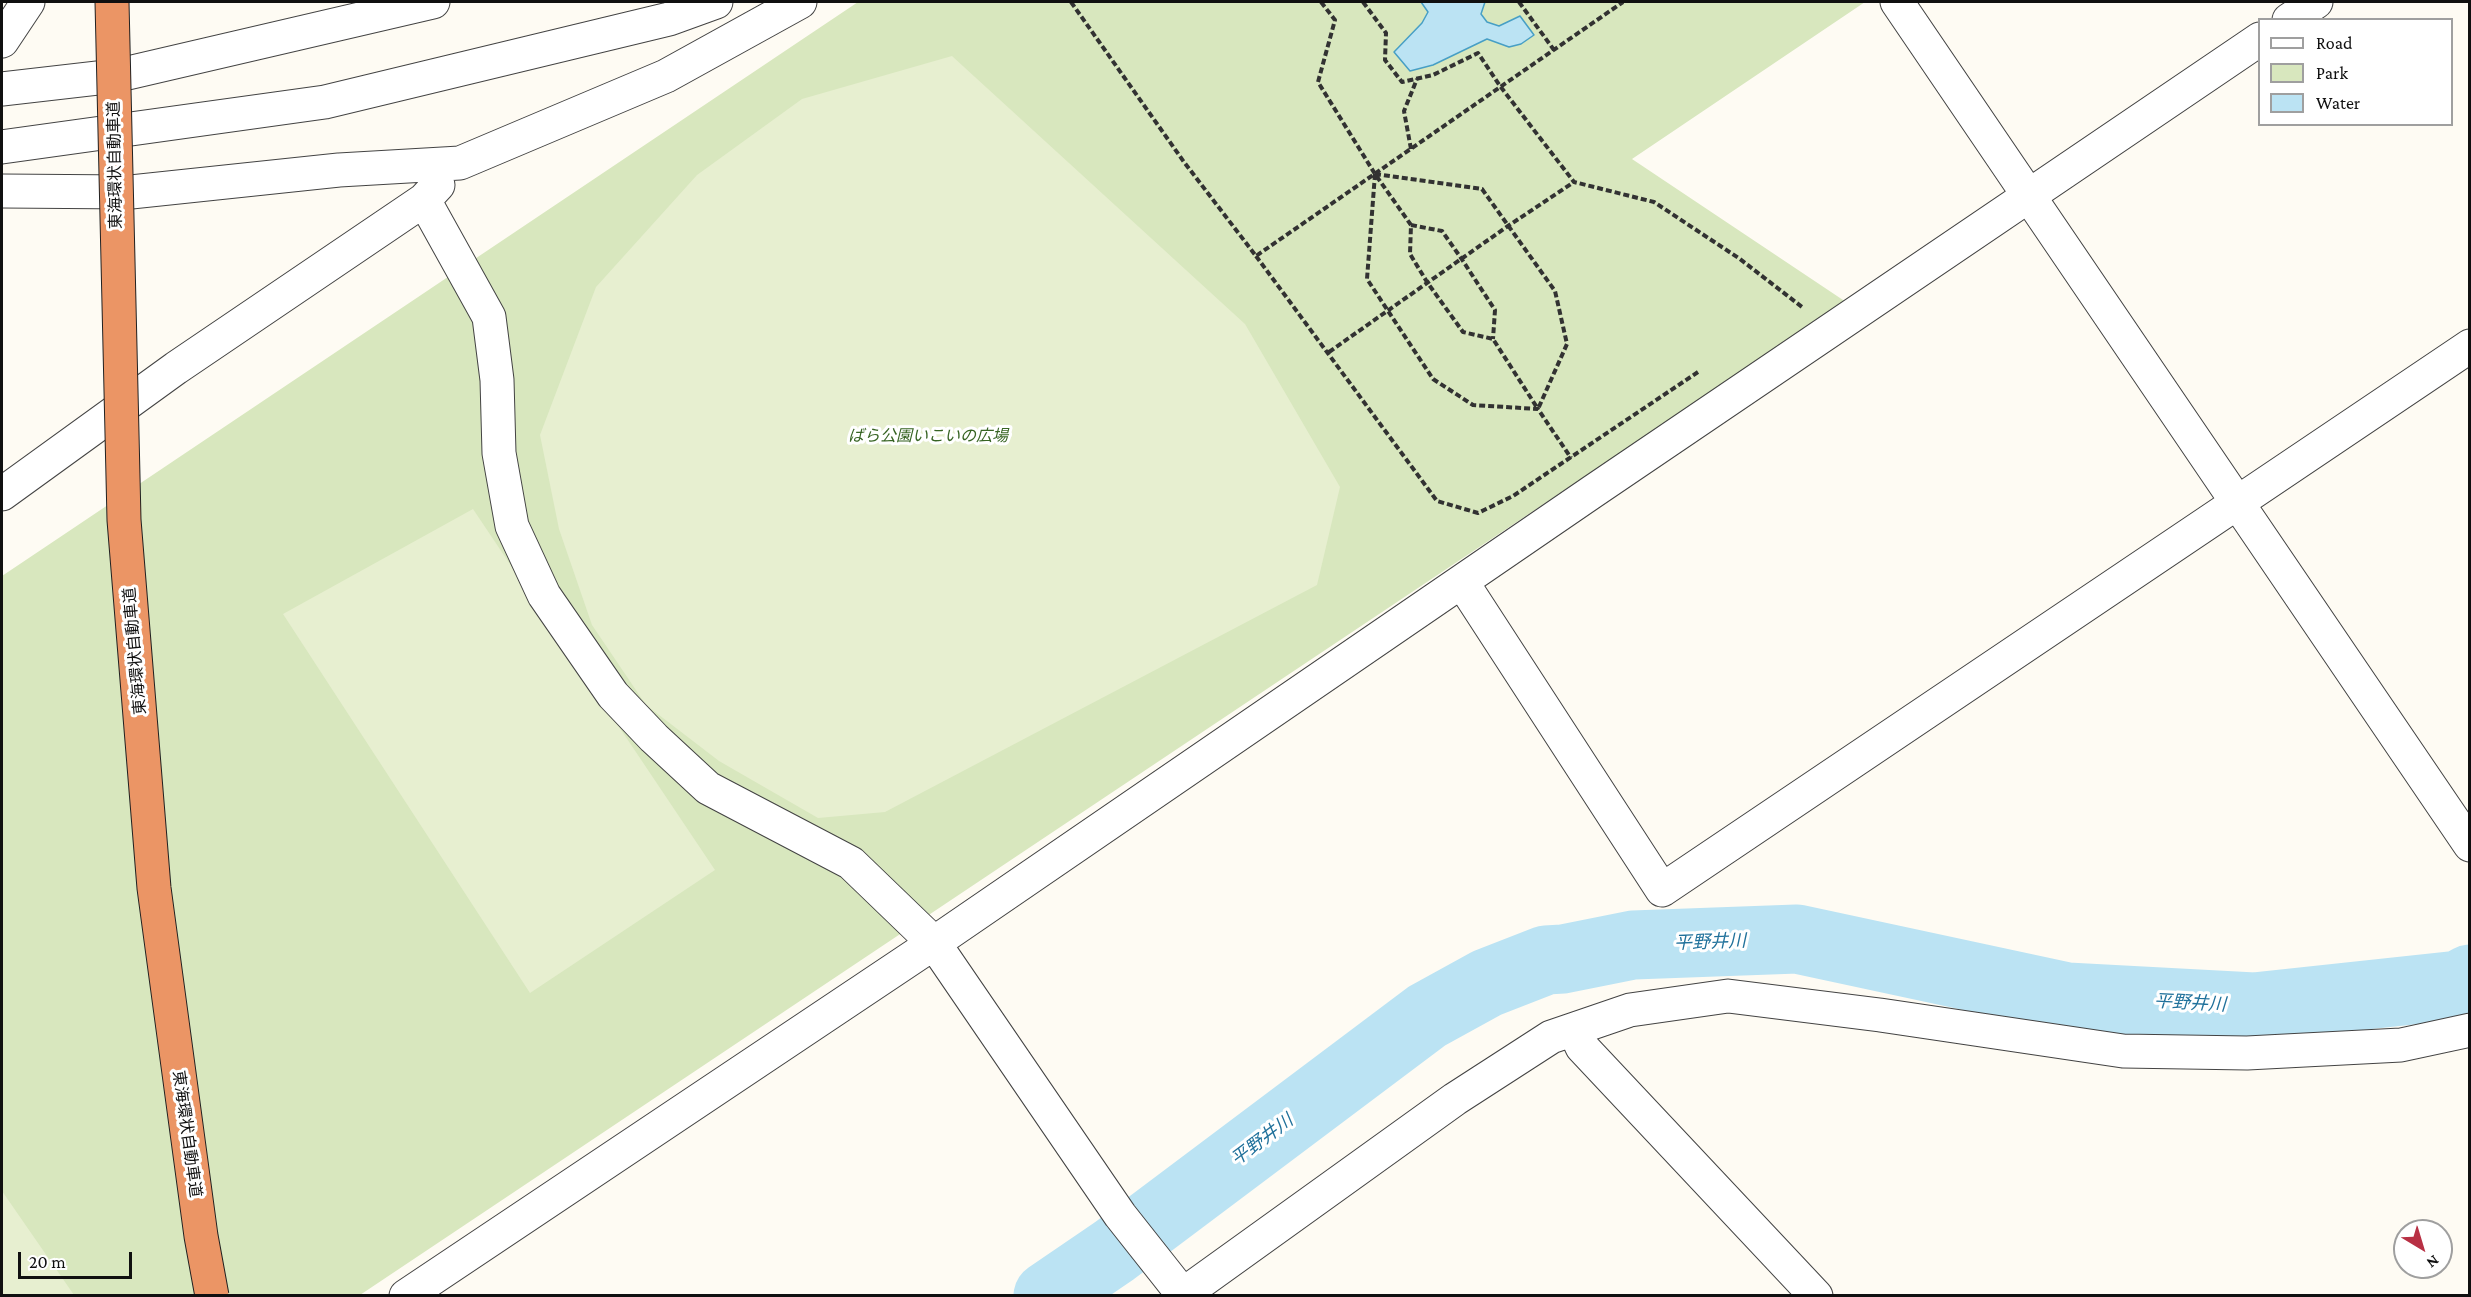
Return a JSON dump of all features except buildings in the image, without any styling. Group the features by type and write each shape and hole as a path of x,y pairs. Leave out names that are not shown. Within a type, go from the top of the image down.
{"highway":[{"name":"東海環状自動車道","path":"112,2 124,519 154,888 199,1224 212,1296"}],"street":[{"path":"2,41 28,2"},
{"path":"2,89 115,76 433,2"},
{"path":"2,147 325,102 669,19 716,2"},
{"path":"2,191 131,192 339,170 460,164 666,76 800,2"},
{"path":"1898,2 2469,845"},
{"path":"2292,18 2316,2"},
{"path":"406,1296 934,943 2258,40"},
{"path":"2,494 176,368 424,200 460,164"},
{"path":"424,200 489,317 497,380 499,453 512,526 544,595 613,694 654,738 708,788 851,863 934,943 1120,1215 1180,1291 1455,1099 1551,1037 1630,1010 1728,996 1880,1015 2123,1051 2247,1053 2390,1046 2469,1030"},
{"path":"1462,582 1662,890 2469,346"},
{"path":"1574,1030 1582,1047 1816,1296"}],"path":[{"path":"1071,2 1184,162 1329,352 1437,501 1478,513 1513,496 1700,372"},
{"path":"1321,2 1335,20 1318,82 1375,174 1411,225 1410,254 1427,282 1463,332 1493,339"},
{"path":"1363,2 1386,33 1384,60 1402,82 1433,75 1478,53 1500,86 1574,182 1654,202 1740,259 1799,306 1841,324"},
{"path":"1519,2 1554,50"},
{"path":"1256,256 1623,2"},
{"path":"1411,150 1404,111 1417,79"},
{"path":"1375,174 1482,189 1555,291 1567,344 1538,409"},
{"path":"1375,174 1367,279 1432,379 1473,405 1538,409"},
{"path":"1329,352 1461,258 1574,182"},
{"path":"1411,225 1442,231 1461,258 1495,310 1493,339 1592,492"}],"green space":[{"name":"ばら公園いこいの広場","path":"858,2 1865,2 1632,159 1846,302 360,1295 2,1296 2,576"},
{"path":"952,56 1245,324 1340,487 1317,585 885,812 818,818 719,761 646,705 592,625 559,529 540,435 596,287 697,175 802,99"},
{"path":"473,509 715,870 530,993 283,614"},
{"path":"2,1191 74,1295 2,1295"}],"water":[{"path":"1421,2 1485,2 1481,14 1487,22 1499,26 1520,16 1534,35 1521,44 1509,47 1487,39 1433,65 1410,71 1394,52 1422,23 1428,12"}],"waterway":[{"name":"平野井川","path":"1048,1296 1114,1251 1427,1016 1487,983 1546,960 1563,959 1633,945 1797,939 2067,997 2254,1007 2459,985 2470,979"}]}
